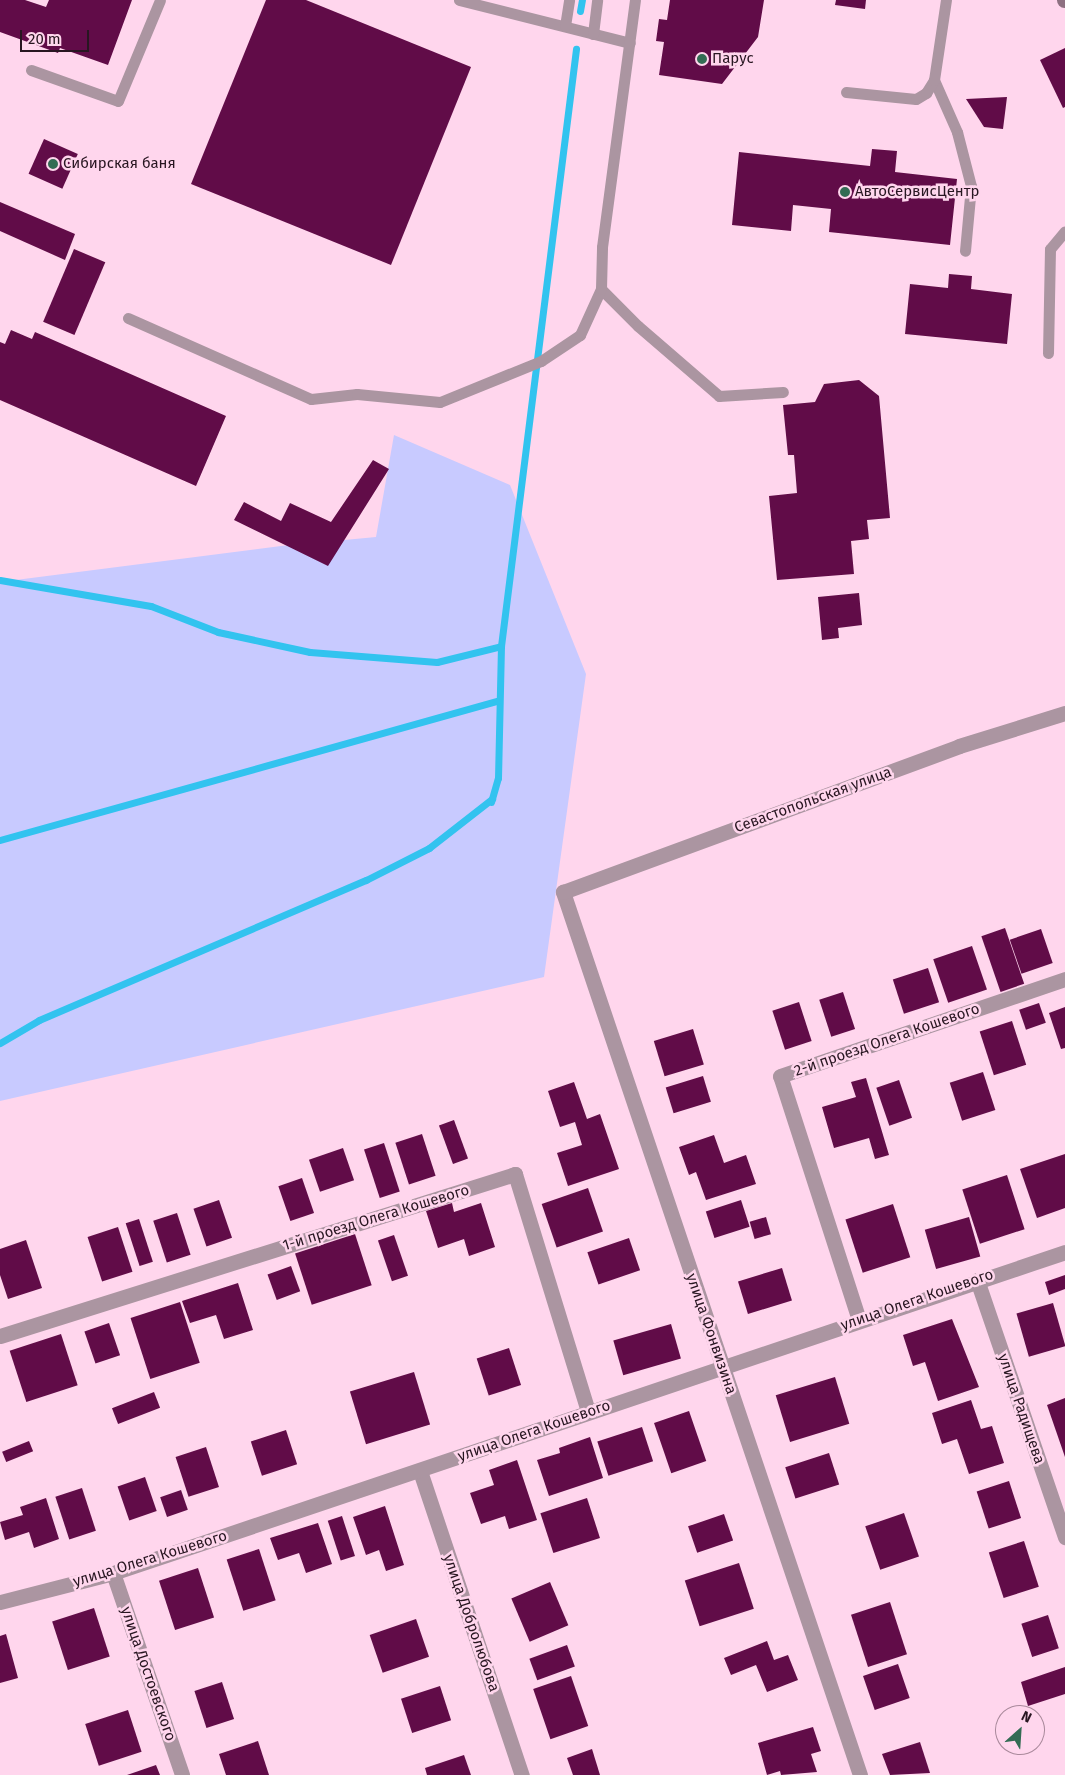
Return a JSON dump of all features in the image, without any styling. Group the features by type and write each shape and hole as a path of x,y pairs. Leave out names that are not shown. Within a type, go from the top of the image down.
{"street":[{"name":"Севастопольская улица","path":"563,892 959,746 1065,713"},
{"name":"улица Фонвизина","path":"563,892 860,1775"},
{"name":"2-й проезд Олега Кошевого","path":"859,1320 780,1076 1065,980"},
{"name":"1-й проезд Олега Кошевого","path":"0,1336 515,1174 588,1412"},
{"name":"улица Олега Кошевого","path":"0,1602 113,1573 420,1471 977,1280 1065,1252"},
{"name":"улица Радищева","path":"977,1280 1065,1537"},
{"name":"улица Добролюбова","path":"420,1471 522,1775"},
{"name":"улица Достоевского","path":"113,1573 182,1775"}],"lane":[{"path":"32,70 118,101 160,0"},
{"path":"459,0 630,43"},
{"path":"565,26 569,0"},
{"path":"593,34 597,0"},
{"path":"128,318 311,399 357,394 440,402 542,361 580,335 601,289 602,247 635,0"},
{"path":"846,92 916,99 926,93 934,80 946,0"},
{"path":"934,80 957,132 971,186 965,251"},
{"path":"1048,354 1050,249 1065,231"},
{"path":"601,289 638,326 719,396 783,392"}],"shaded area":[{"path":"394,435 510,485 586,674 544,977 0,1101 0,582 281,546 376,537"}],"building":[{"path":"0,0 25,0 46,7 49,0 132,0 108,65 60,48 58,53 0,32"},
{"path":"266,0 306,0 471,67 391,265 191,184"},
{"name":"Парус","path":"670,0 764,0 758,37 722,84 659,75 664,42 656,41 659,19 667,20"},
{"path":"836,0 866,0 865,9 835,5"},
{"path":"1065,48 1065,107 1063,108 1040,60"},
{"path":"1007,97 1003,129 984,127 966,99"},
{"name":"Сибирская баня","path":"44,139 78,154 62,189 29,174"},
{"name":"АвтоСервисЦентр","path":"872,149 897,151 895,172 957,179 950,245 829,232 831,209 793,205 791,231 732,225 739,152 870,166"},
{"path":"0,202 75,234 65,260 0,231"},
{"path":"74,249 105,262 74,335 43,322"},
{"path":"949,274 972,276 971,289 1012,294 1007,344 905,334 910,284 948,288"},
{"path":"11,330 32,339 35,332 226,416 196,486 0,400 0,342 5,344"},
{"path":"859,380 879,396 890,518 867,520 869,539 851,541 854,574 777,580 769,496 797,493 794,455 788,455 783,405 815,402 824,384"},
{"path":"373,460 389,469 328,566 234,520 244,502 281,521 290,503 331,522"},
{"path":"859,593 862,625 838,628 839,638 822,640 818,597"},
{"path":"1005,928 1024,984 1001,992 981,936"},
{"path":"1041,929 1053,963 1022,974 1010,940"},
{"path":"972,946 987,989 948,1003 933,959"},
{"path":"928,968 939,1002 904,1014 893,979"},
{"path":"843,992 855,1029 831,1037 819,1000"},
{"path":"799,1002 812,1041 785,1050 772,1011"},
{"path":"1039,1003 1046,1023 1026,1030 1019,1010"},
{"path":"1065,1007 1065,1048 1061,1049 1049,1013"},
{"path":"1012,1021 1026,1065 994,1075 980,1032"},
{"path":"693,1029 704,1064 665,1076 654,1041"},
{"path":"983,1072 995,1110 962,1121 950,1083"},
{"path":"703,1076 711,1102 674,1113 666,1087"},
{"path":"866,1078 889,1155 875,1159 869,1138 834,1148 822,1107 856,1097 851,1082"},
{"path":"899,1080 912,1118 889,1126 876,1088"},
{"path":"574,1082 587,1119 600,1114 619,1169 568,1186 557,1153 582,1145 575,1122 560,1127 548,1091"},
{"path":"454,1120 468,1159 453,1164 439,1125"},
{"path":"422,1134 436,1176 409,1184 395,1143"},
{"path":"714,1135 724,1163 746,1155 756,1184 706,1200 696,1172 689,1175 679,1147"},
{"path":"384,1143 400,1192 380,1198 364,1149"},
{"path":"343,1148 354,1180 320,1192 309,1160"},
{"path":"1065,1154 1065,1208 1037,1218 1020,1169"},
{"path":"1007,1175 1025,1229 980,1244 962,1190"},
{"path":"302,1178 314,1213 290,1221 278,1186"},
{"path":"588,1188 603,1231 557,1247 542,1204"},
{"path":"219,1200 232,1238 206,1247 193,1209"},
{"path":"741,1200 750,1227 714,1238 706,1211"},
{"path":"452,1203 454,1212 481,1203 495,1247 469,1256 464,1239 438,1248 426,1211"},
{"path":"893,1204 910,1257 863,1273 845,1219"},
{"path":"177,1213 191,1255 167,1263 153,1221"},
{"path":"766,1217 771,1234 755,1239 750,1222"},
{"path":"969,1217 980,1256 936,1269 925,1230"},
{"path":"139,1219 153,1262 140,1266 126,1223"},
{"path":"118,1227 133,1272 102,1282 88,1237"},
{"path":"355,1234 372,1285 312,1305 295,1253"},
{"path":"394,1235 408,1276 392,1281 378,1241"},
{"path":"629,1238 640,1270 598,1284 587,1252"},
{"path":"26,1240 42,1288 8,1299 0,1275 0,1249"},
{"path":"291,1266 300,1291 277,1300 268,1275"},
{"path":"782,1268 792,1301 748,1314 738,1281"},
{"path":"1065,1275 1065,1289 1049,1295 1045,1282"},
{"path":"238,1283 253,1330 224,1339 216,1315 190,1323 182,1301"},
{"path":"180,1302 200,1363 150,1379 131,1318"},
{"path":"1053,1303 1065,1346 1029,1357 1016,1313"},
{"path":"952,1319 979,1387 938,1401 925,1362 913,1366 903,1335"},
{"path":"109,1323 120,1355 95,1364 84,1331"},
{"path":"671,1324 681,1359 623,1375 613,1341"},
{"path":"61,1334 78,1385 26,1402 10,1351"},
{"path":"509,1348 521,1385 489,1396 477,1359"},
{"path":"414,1372 430,1425 366,1444 350,1392"},
{"path":"835,1377 849,1424 790,1442 776,1395"},
{"path":"154,1392 160,1408 118,1424 112,1408"},
{"path":"1065,1398 1065,1457 1047,1405"},
{"path":"971,1400 981,1429 992,1426 1004,1463 969,1474 957,1439 942,1444 932,1413"},
{"path":"689,1411 706,1461 671,1473 654,1423"},
{"path":"642,1427 653,1461 608,1476 597,1442"},
{"path":"286,1430 297,1464 262,1476 251,1441"},
{"path":"590,1437 603,1478 549,1496 537,1460 560,1453 559,1448"},
{"path":"29,1441 33,1451 6,1462 2,1452"},
{"path":"206,1447 219,1487 189,1497 176,1457"},
{"path":"829,1453 839,1484 795,1499 785,1467"},
{"path":"517,1460 537,1520 509,1529 505,1516 481,1524 470,1493 494,1485 489,1470"},
{"path":"145,1477 157,1511 129,1520 118,1486"},
{"path":"1009,1481 1021,1518 989,1529 977,1492"},
{"path":"82,1488 96,1531 69,1539 55,1497"},
{"path":"181,1490 188,1510 167,1517 160,1497"},
{"path":"46,1498 59,1539 34,1548 29,1532 5,1540 0,1522 23,1515 20,1507"},
{"path":"587,1498 600,1538 553,1553 540,1513"},
{"path":"385,1506 404,1565 386,1571 379,1550 366,1555 353,1517"},
{"path":"904,1513 919,1556 880,1570 865,1526"},
{"path":"724,1514 733,1540 697,1553 688,1526"},
{"path":"342,1516 355,1556 341,1561 328,1521"},
{"path":"318,1523 332,1564 306,1573 299,1553 278,1560 270,1538"},
{"path":"1024,1541 1039,1587 1004,1598 989,1552"},
{"path":"259,1549 276,1600 243,1611 227,1560"},
{"path":"739,1563 754,1609 700,1626 685,1581"},
{"path":"198,1568 214,1617 175,1630 159,1581"},
{"path":"550,1582 568,1625 530,1642 511,1598"},
{"path":"890,1602 907,1654 868,1667 851,1615"},
{"path":"94,1608 110,1657 68,1670 52,1622"},
{"path":"1048,1615 1059,1648 1032,1657 1021,1624"},
{"path":"416,1619 429,1657 383,1673 370,1635"},
{"path":"6,1634 18,1678 0,1683 0,1636"},
{"path":"767,1641 774,1660 788,1655 798,1680 767,1692 756,1665 731,1675 724,1658"},
{"path":"567,1645 575,1667 537,1680 529,1659"},
{"path":"898,1664 910,1698 875,1710 863,1676"},
{"path":"1065,1667 1065,1694 1028,1705 1021,1682"},
{"path":"571,1676 588,1726 550,1739 533,1689"},
{"path":"222,1682 234,1719 206,1728 194,1691"},
{"path":"440,1686 451,1720 412,1733 401,1699"},
{"path":"128,1710 142,1752 99,1766 85,1724"},
{"path":"813,1727 821,1751 811,1754 817,1772 781,1775 780,1771 767,1775 758,1743"},
{"path":"258,1741 269,1775 226,1775 219,1754"},
{"path":"920,1742 930,1773 890,1775 882,1754"},
{"path":"592,1749 600,1775 573,1775 567,1758"},
{"path":"464,1755 471,1775 427,1775 425,1768"},
{"path":"156,1765 160,1775 127,1775"}],"waterway":[{"path":"580,11 582,0"},
{"path":"491,802 498,778 501,646 576,49"},
{"path":"0,580 151,606 218,632 310,652 437,662 501,646"},
{"path":"0,840 497,701"},
{"path":"0,1043 39,1020 366,880 429,848 492,799"}],"place":[{"name":"Парус","path":"702,59"},
{"name":"Сибирская баня","path":"53,164"},
{"name":"АвтоСервисЦентр","path":"845,192"}]}
